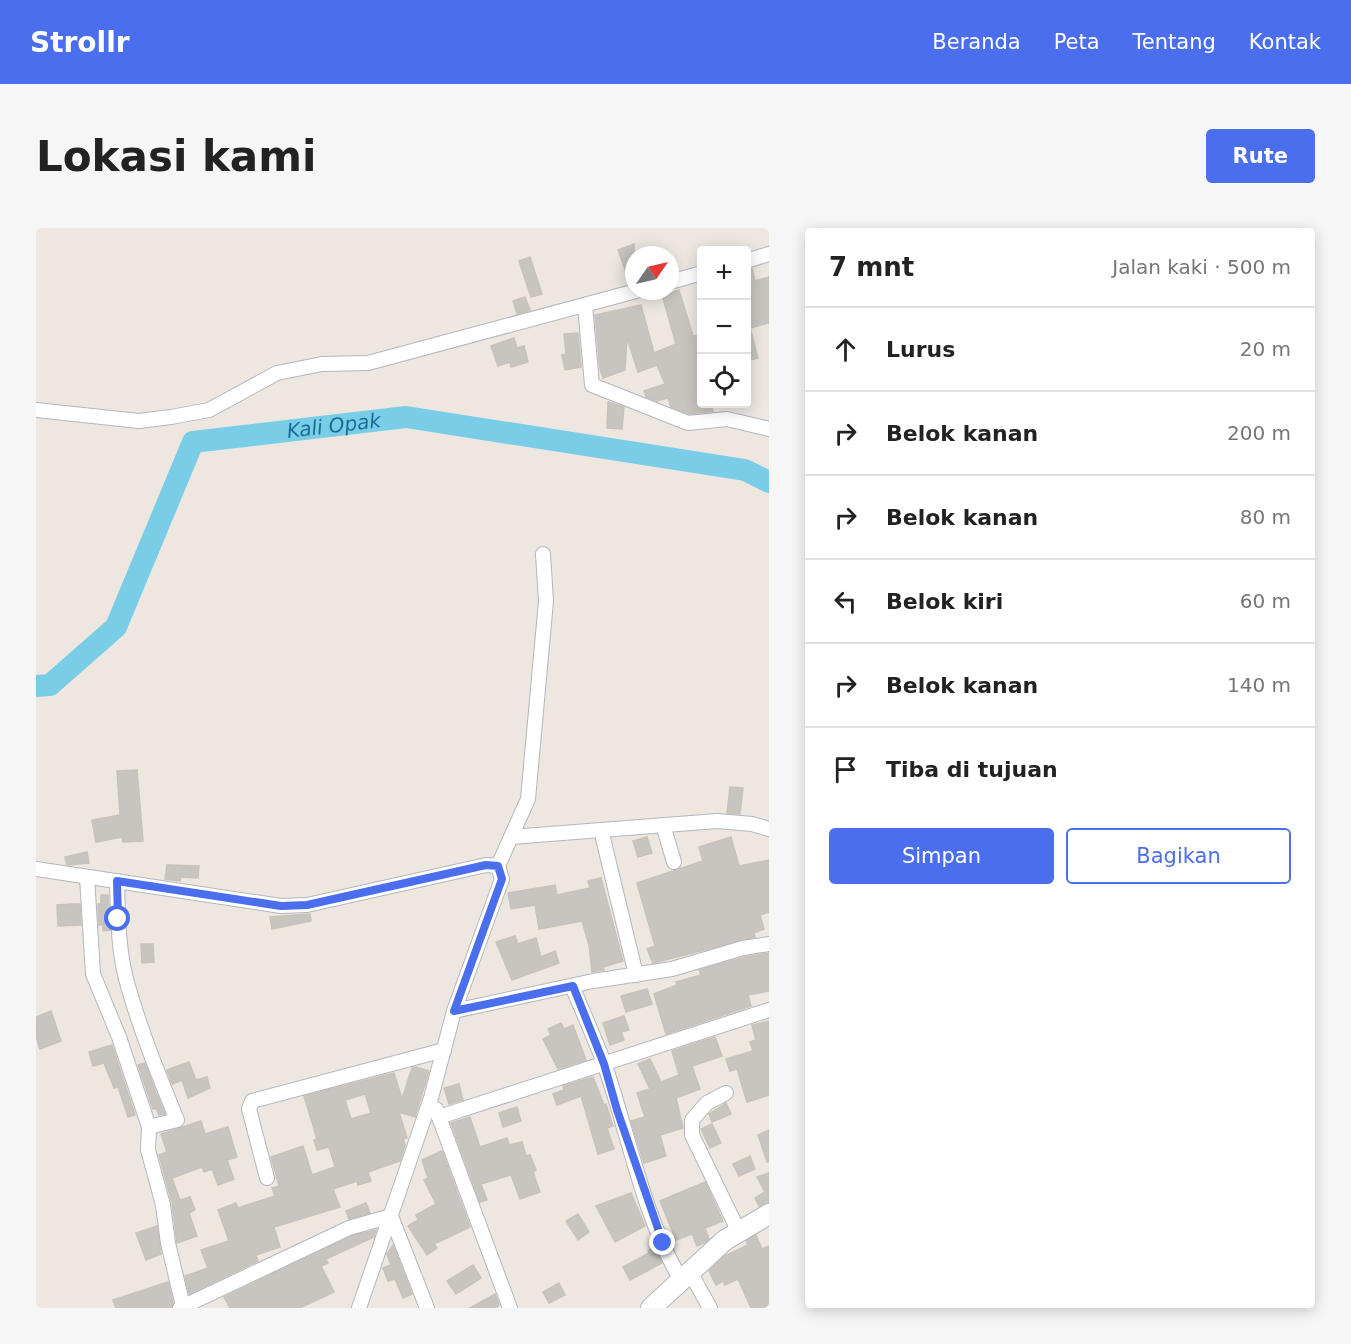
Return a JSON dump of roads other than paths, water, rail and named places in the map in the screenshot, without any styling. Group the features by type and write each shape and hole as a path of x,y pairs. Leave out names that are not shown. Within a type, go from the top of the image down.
{"main road":[{"path":"651,1308 738,1230 769,1214"}],"street":[{"path":"751,260 769,254"},
{"path":"679,279 697,274"},
{"path":"36,410 139,421 209,410 277,373 322,364 369,363 625,294"},
{"path":"585,305 592,385 688,423 727,419 769,429"},
{"path":"359,1308 431,1098 454,1011 502,879 498,866 528,799 546,601 543,554"},
{"path":"511,837 736,821 769,830"},
{"path":"663,825 674,862"},
{"path":"601,830 636,975"},
{"path":"36,869 281,906 307,905 486,865 498,866"},
{"path":"87,877 93,974 149,1128 148,1150 163,1205 168,1243 182,1307 349,1228 391,1216"},
{"path":"117,881 118,919 128,985 148,1050 177,1120 149,1128"},
{"path":"454,1011 573,986 672,969 743,948 769,944"},
{"path":"573,986 604,1064 663,1243 710,1308"},
{"path":"439,1117 769,1010"},
{"path":"267,1178 249,1109 252,1101 444,1050"},
{"path":"726,1093 707,1103 692,1120 692,1135 738,1230"},
{"path":"431,1098 510,1308"},
{"path":"391,1216 428,1308"}],"waterway":[{"name":"Kali Opak","path":"36,686 50,685 116,627 193,442 406,417 745,470 769,482"}]}
